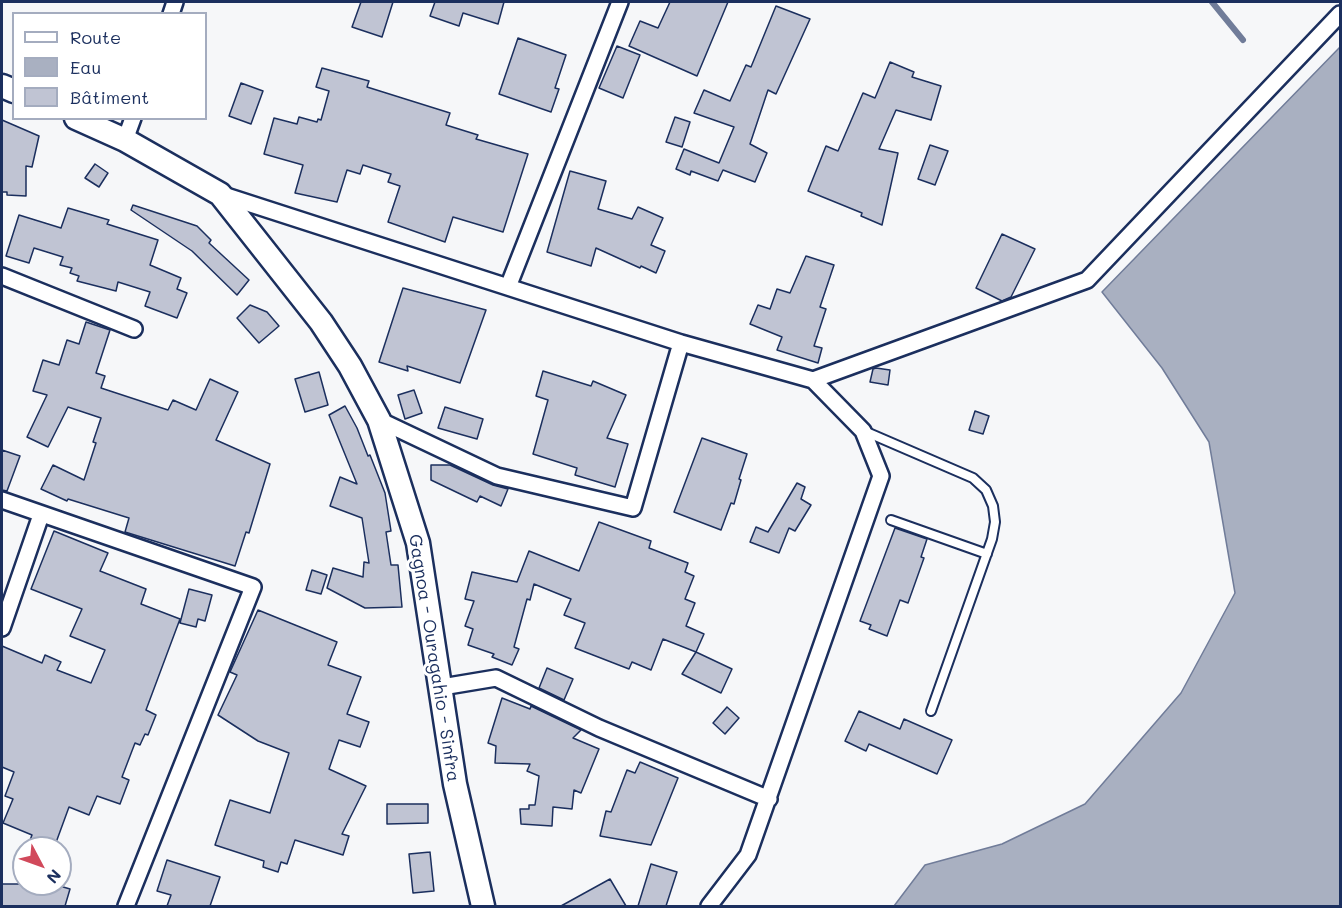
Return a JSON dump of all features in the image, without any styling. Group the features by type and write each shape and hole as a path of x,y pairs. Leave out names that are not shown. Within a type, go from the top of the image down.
{"main road":[{"name":"Gagnoa - Ouragahio - Sinfra","path":"80,120 125,140 220,194 321,322 350,366 379,420 418,543 442,687 454,784 483,906"}],"street":[{"path":"508,287 620,2"},
{"path":"813,380 1087,280 1341,14"},
{"path":"125,140 132,120"},
{"path":"220,194 681,343 813,380 864,431 881,476 748,855 709,906"},
{"path":"2,276 134,329"},
{"path":"379,420 497,476 633,508 681,343"},
{"path":"2,500 253,587 126,906"},
{"path":"2,628 42,515"},
{"path":"442,687 496,678 599,728 769,799"}],"lane":[{"path":"864,431 960,470 986,490 993,506 995,522 987,554 931,711"},
{"path":"891,520 987,554"}],"water":[{"path":"1340,47 1340,906 894,906 925,865 1002,844 1085,804 1181,693 1235,593 1209,442 1162,368 1102,292"}],"building":[{"path":"361,2 393,2 382,37 352,27"},
{"path":"435,2 504,2 498,24 463,13 459,26 430,16"},
{"path":"670,2 728,2 697,76 629,46 640,21 658,28"},
{"path":"776,6 810,19 776,94 768,90 750,144 767,153 755,182 723,170 718,181 691,171 690,175 676,169 684,149 719,163 734,127 694,113 704,90 730,101 746,65 751,67"},
{"path":"518,38 566,55 555,88 559,89 551,112 499,94"},
{"path":"617,46 640,55 623,98 599,88"},
{"path":"890,62 914,72 912,77 941,86 931,120 896,110 879,149 898,153 882,225 861,216 862,213 808,191 826,146 838,151 863,93 875,98"},
{"path":"322,68 369,81 367,87 450,113 446,125 478,135 476,139 528,154 503,232 453,217 445,242 388,222 400,186 388,182 391,174 363,165 360,174 347,170 337,202 295,193 303,165 264,154 274,118 297,124 299,117 317,122 318,119 321,120 329,91 316,87"},
{"path":"241,83 263,91 251,124 229,116"},
{"path":"675,117 690,122 682,147 666,142"},
{"path":"2,120 39,136 32,167 26,166 26,196 7,195 7,192 2,192"},
{"path":"930,145 948,151 935,185 918,179"},
{"path":"95,164 108,173 99,187 85,178"},
{"path":"570,171 606,181 598,209 632,219 638,207 663,218 651,245 665,251 656,273 596,248 591,266 547,252"},
{"path":"133,205 197,226 211,240 209,243 249,280 237,295 192,251 131,210"},
{"path":"68,208 109,220 107,224 158,240 150,265 181,278 177,289 187,293 177,318 145,306 150,292 118,282 116,291 77,281 79,276 70,273 72,268 60,265 63,257 34,248 29,263 6,256 19,215 61,228"},
{"path":"1002,234 1035,249 1011,297 1002,301 976,288"},
{"path":"806,256 834,265 820,307 826,309 814,346 822,348 818,363 777,350 782,337 750,324 758,305 770,309 777,289 790,293"},
{"path":"403,288 486,310 460,383 407,366 408,371 379,362"},
{"path":"250,305 267,312 279,326 259,343 237,318"},
{"path":"86,322 110,330 96,373 105,376 101,388 168,410 173,400 196,410 210,379 238,392 216,440 270,464 249,533 246,532 235,566 125,532 129,518 68,499 67,501 41,489 53,465 84,480 96,443 93,442 101,418 68,407 48,447 27,437 47,395 33,391 43,360 59,365 67,340 79,344"},
{"path":"873,369 890,370 888,385 870,382"},
{"path":"543,371 591,386 593,381 626,395 607,438 628,444 615,487 575,475 577,468 533,454 548,400 536,396"},
{"path":"319,372 328,405 305,412 295,379"},
{"path":"414,390 422,413 405,419 398,395"},
{"path":"345,406 368,456 370,455 385,493 391,531 386,532 391,565 398,565 402,607 365,608 327,588 333,568 363,577 364,562 369,563 362,518 330,506 340,477 357,484 329,415"},
{"path":"445,407 483,419 477,439 438,428"},
{"path":"975,411 989,416 983,434 969,430"},
{"path":"702,438 747,454 734,504 731,503 721,530 674,512"},
{"path":"2,450 20,456 7,491 2,490"},
{"path":"431,465 450,465 493,485 508,489 501,506 480,496 477,502 431,480"},
{"path":"797,483 805,487 801,499 811,505 795,531 789,528 779,553 750,542 756,527 768,532"},
{"path":"599,522 651,541 649,548 688,563 685,572 694,576 685,599 695,603 686,626 704,634 696,652 663,639 651,670 632,662 629,669 575,648 585,623 564,615 571,599 534,584 530,600 527,599 514,647 519,649 512,665 492,657 494,654 468,645 473,629 465,626 474,601 465,599 472,572 517,582 529,551 579,571"},
{"path":"895,528 927,539 921,557 924,558 908,603 900,600 887,636 869,629 871,625 860,621"},
{"path":"54,531 108,553 100,571 146,589 141,604 180,619 146,710 156,715 148,735 145,734 140,745 135,743 122,777 129,780 120,804 97,796 89,815 69,807 58,836 32,836 3,823 13,799 5,796 14,772 2,767 2,646 42,663 45,655 61,662 57,670 91,683 105,650 70,636 82,609 31,589"},
{"path":"312,570 327,575 321,594 306,590"},
{"path":"189,589 212,595 205,621 198,619 196,627 180,623"},
{"path":"258,610 337,642 328,665 361,677 347,714 369,722 360,747 339,740 329,769 366,786 342,834 349,836 343,855 295,840 287,864 281,862 278,872 263,867 264,861 215,845 230,800 270,813 289,753 258,741 218,715 237,675 230,672"},
{"path":"696,652 732,669 721,693 682,674"},
{"path":"547,668 573,679 564,700 539,688"},
{"path":"502,698 530,709 531,706 581,730 573,738 599,749 581,793 574,790 572,809 553,807 552,826 521,824 520,809 529,809 529,805 535,805 539,776 527,771 530,764 495,763 496,746 488,743"},
{"path":"727,707 739,718 725,734 713,723"},
{"path":"859,711 900,729 904,719 952,740 937,774 869,744 866,751 845,741"},
{"path":"640,762 678,778 651,845 600,836 606,811 611,812 627,770 635,773"},
{"path":"387,804 428,804 428,823 387,824"},
{"path":"430,852 434,891 413,893 409,854"},
{"path":"167,860 220,877 210,906 167,906 171,895 157,891"},
{"path":"651,864 677,872 666,906 638,906"},
{"path":"610,879 626,906 561,906"},
{"path":"2,884 12,884 12,896 68,896 65,906 2,906"}],"waterway":[{"path":"1212,2 1243,40"}]}
